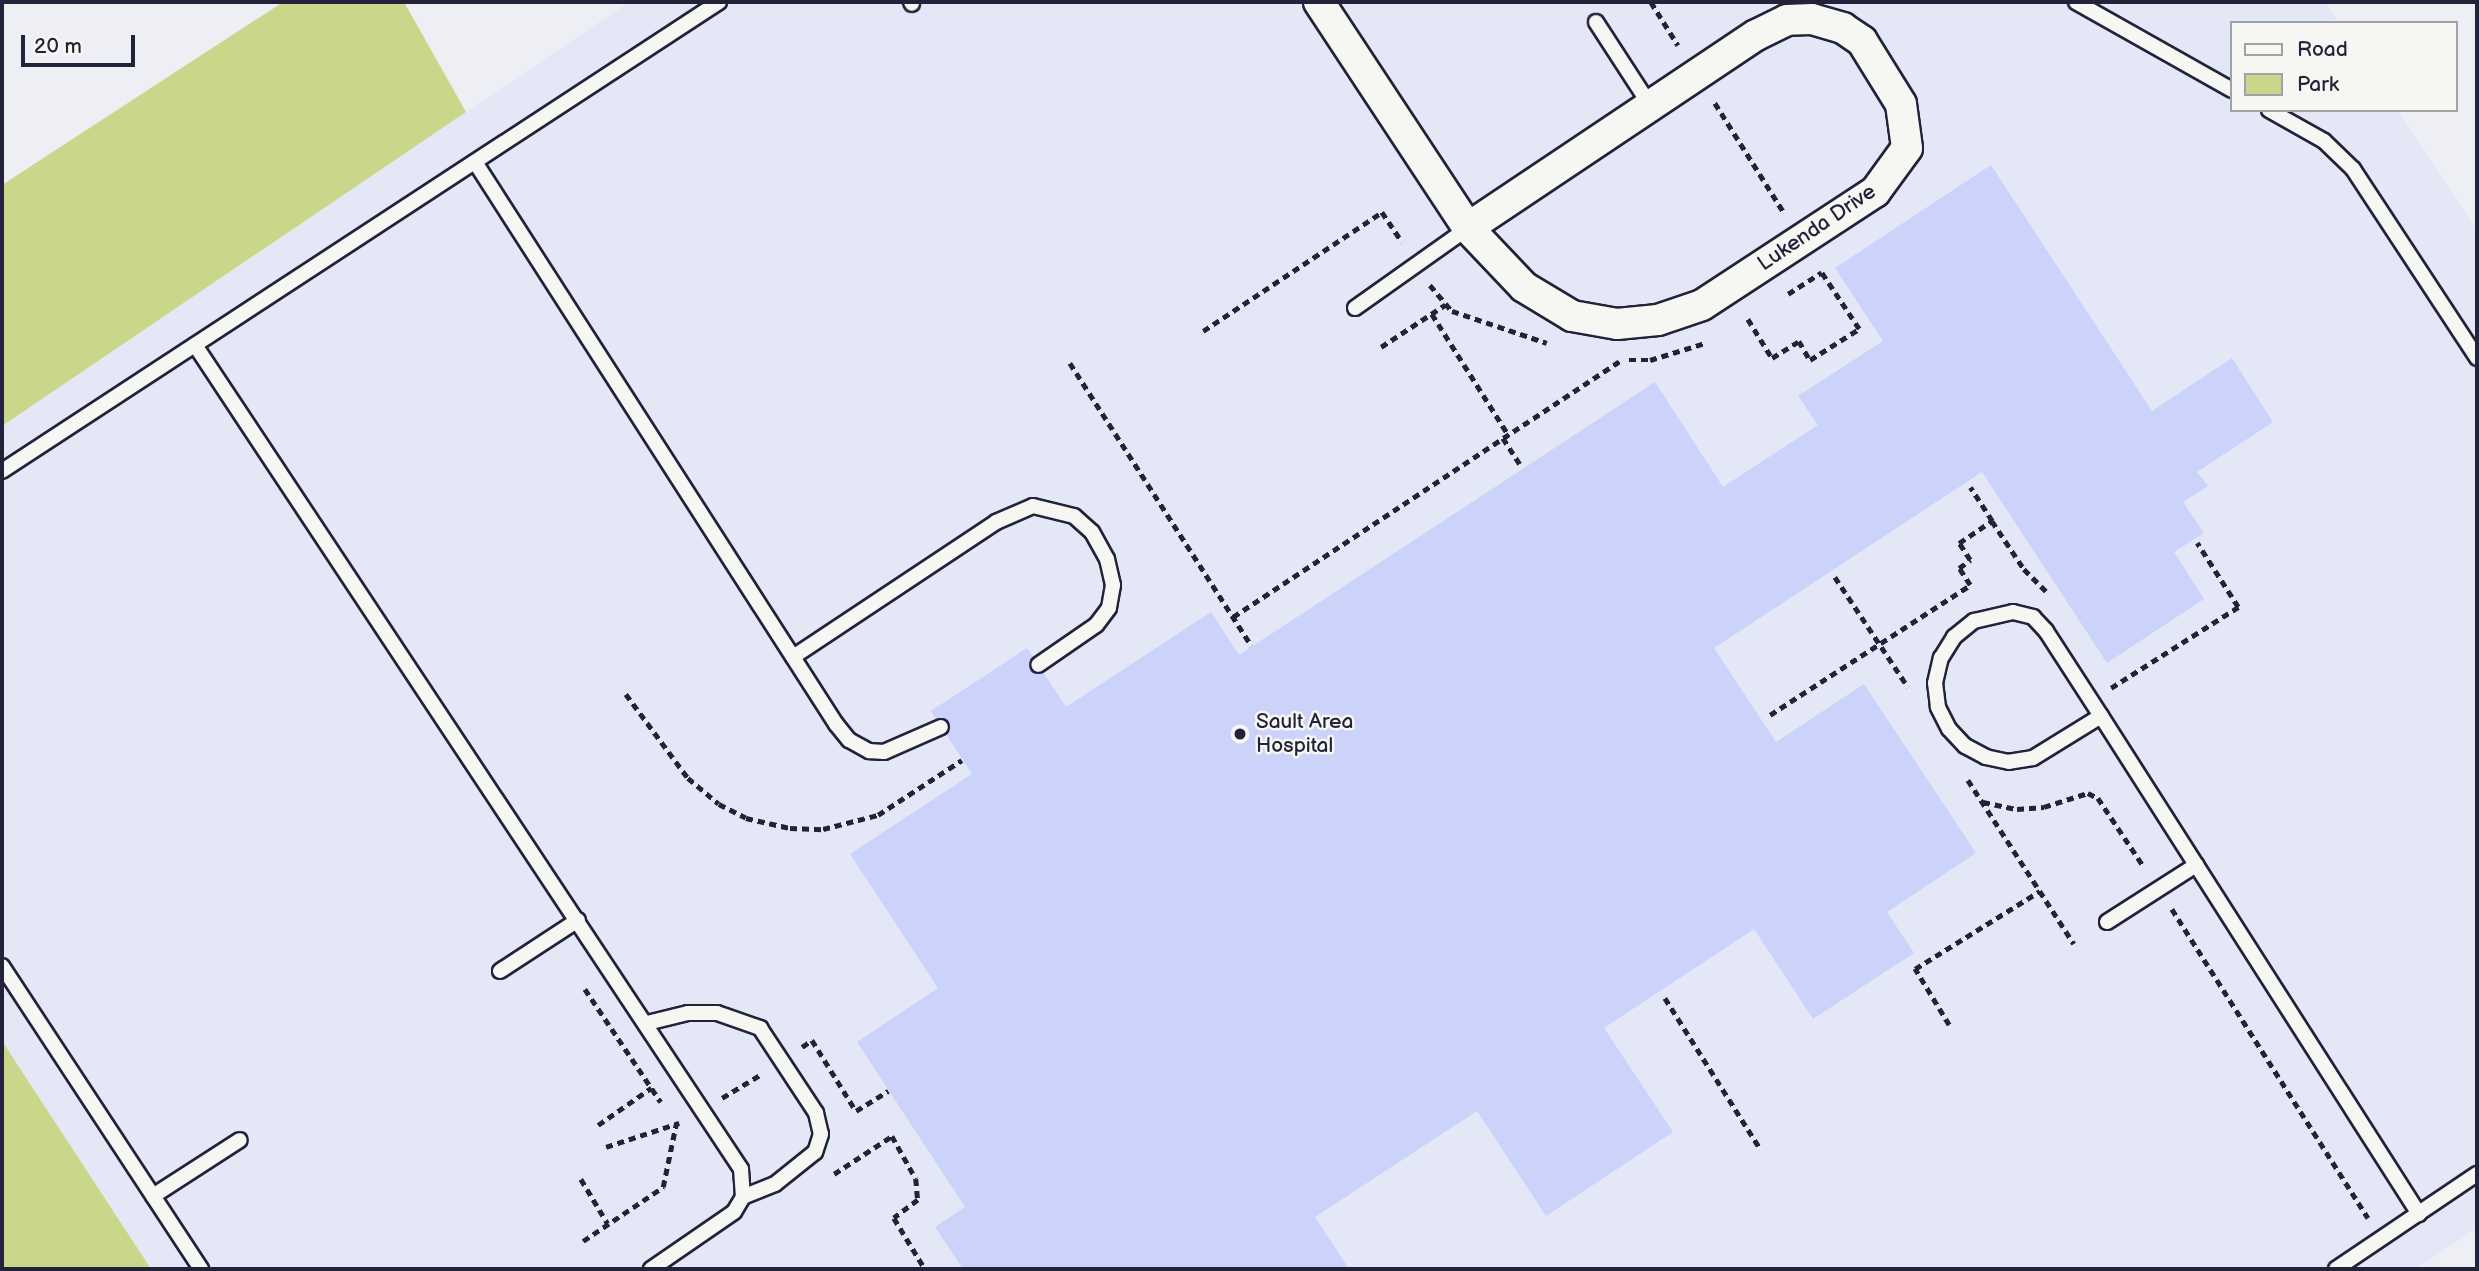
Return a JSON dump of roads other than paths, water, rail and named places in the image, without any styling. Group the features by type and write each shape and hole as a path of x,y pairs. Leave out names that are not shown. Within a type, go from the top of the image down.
{"street":[{"name":"Lukenda Drive","path":"1319,2 1468,228 1524,287 1572,316 1618,324 1658,320 1702,305 1875,192 1903,156 1906,136 1901,104 1881,69 1853,34 1812,19 1787,20 1756,35 1468,228"}],"lane":[{"path":"2,471 719,2"},
{"path":"2076,2 2230,89"},
{"path":"1596,22 1650,105"},
{"path":"2273,112 2324,141 2354,169 2477,358"},
{"path":"475,162 836,724 849,740 869,751 902,748 941,727"},
{"path":"1355,308 1468,228"},
{"path":"195,345 704,1108 741,1169 743,1197 734,1212 651,1269"},
{"path":"793,657 996,522 1033,506 1074,516 1092,532 1107,559 1113,585 1109,608 1096,625 1038,665"},
{"path":"2101,716 2032,758 2009,762 1986,757 1965,746 1948,729 1938,707 1935,683 1941,659 1954,637 1974,621 2013,612 2033,617 2046,631 2101,716 2419,1214"},
{"path":"2107,922 2196,865"},
{"path":"500,971 578,920"},
{"path":"2,966 201,1269"},
{"path":"647,1023 688,1013 739,1017 760,1028 816,1113 821,1134 815,1153 775,1184 743,1197"},
{"path":"153,1196 240,1140"},
{"path":"2336,1269 2477,1174"}],"place":[{"name":"Sault Area Hospital","path":"1240,734"}]}
